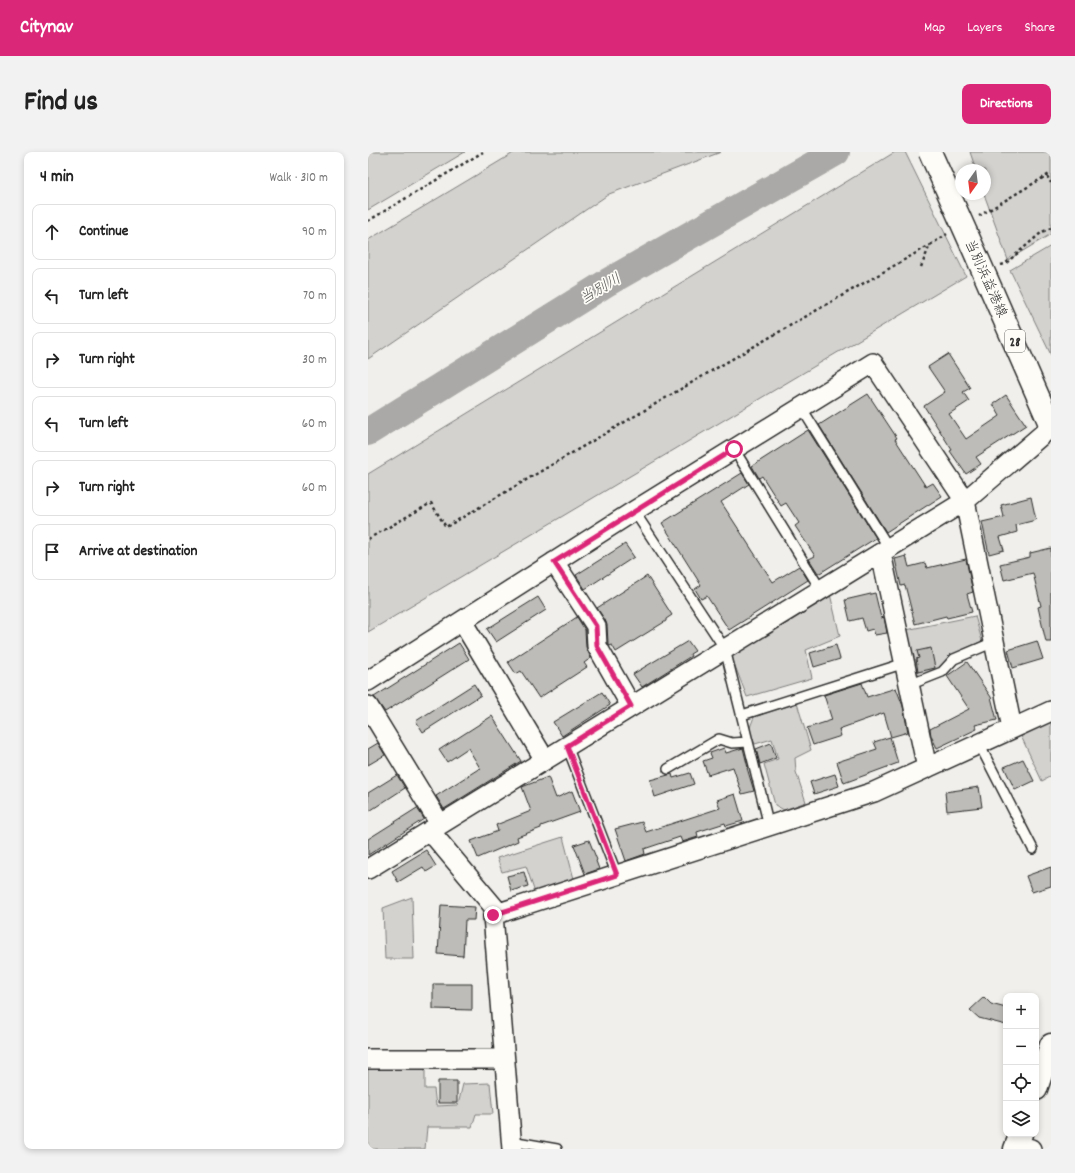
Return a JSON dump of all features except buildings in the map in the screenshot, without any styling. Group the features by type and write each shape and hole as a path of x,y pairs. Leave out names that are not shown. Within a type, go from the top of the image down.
{"main road":[{"name":"当別浜益港線","path":"930,152 1050,419"},
{"path":"1039,1080 1051,1045"}],"street":[{"path":"368,681 634,511 873,363 965,501 1012,728"},
{"path":"370,864 435,827 545,760 965,501 1050,419"},
{"path":"885,550 909,685 927,768"},
{"path":"554,562 596,626 597,646 631,706"},
{"path":"462,621 545,760"},
{"path":"368,706 435,827 499,913"},
{"path":"511,1145 493,915 874,792 1051,711"},
{"path":"368,1059 504,1059"}],"lane":[{"path":"801,407 885,550"},
{"path":"734,449 821,590"},
{"path":"634,511 724,649 769,826"},
{"path":"909,685 942,672 954,659 994,642"},
{"path":"742,716 905,663"},
{"path":"668,768 719,740 732,743 748,742"},
{"path":"980,744 1033,849"},
{"path":"567,746 617,875"},
{"path":"511,1145 557,1149"}],"path":[{"path":"368,221 483,152"},
{"path":"977,217 1051,173"},
{"path":"1047,176 1051,183"},
{"path":"981,264 1005,264 1042,232 1051,228"},
{"path":"368,539 431,503 446,527 950,233"},
{"path":"921,267 930,245"}],"shaded area":[{"path":"368,152 465,152 368,210"},
{"path":"515,152 721,152 609,194 368,359 368,240"},
{"path":"895,152 905,152 966,276 368,632 368,474"},
{"path":"970,152 1051,152 1051,234 1008,260 986,200 991,200 991,164 974,164"},
{"path":"1051,246 1051,355 1010,270"},
{"path":"830,594 840,636 806,650 812,678 747,697 730,653"},
{"path":"975,616 982,641 949,656 938,670 917,679 906,630"},
{"path":"797,703 811,750 795,758 796,772 806,802 784,810 775,805 764,764 778,759 772,739 755,744 749,730 754,717"},
{"path":"1051,720 1051,776 1042,781 1021,736"},
{"path":"563,837 574,879 535,893 526,866 502,872 497,858"},
{"path":"412,897 414,959 385,959 383,908"},
{"path":"368,1068 425,1068 425,1089 434,1089 436,1106 458,1105 463,1084 490,1083 493,1114 476,1114 472,1127 427,1127 425,1149 368,1149"}],"waterway":[{"name":"当別川","path":"368,432 608,282 836,152"}],"route":[{"path":"493,915 617,875 567,746 631,706 597,646 596,626 554,562 734,449"}]}
